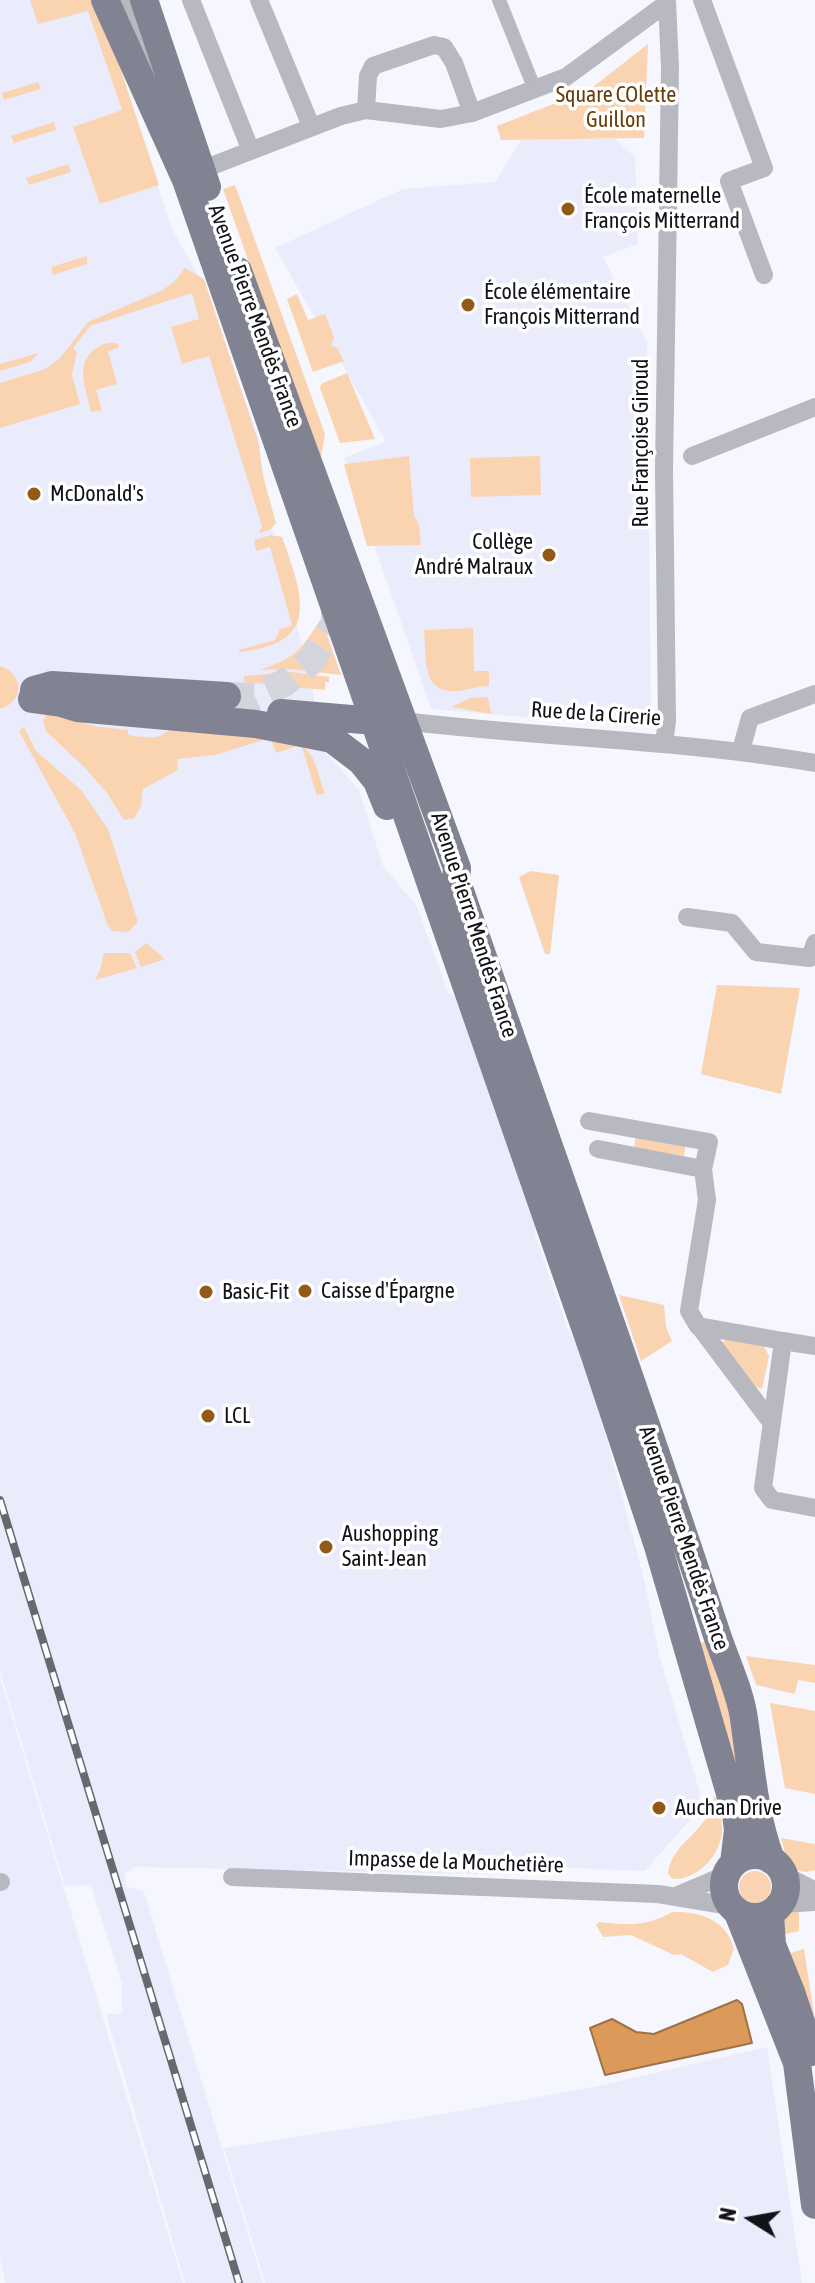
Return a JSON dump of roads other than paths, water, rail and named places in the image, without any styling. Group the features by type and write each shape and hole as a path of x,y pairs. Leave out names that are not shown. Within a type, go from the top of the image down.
{"main road":[{"path":"105,0 194,175"},
{"name":"Avenue Pierre Mendès France","path":"144,0 278,450 595,1356 658,1546 736,1814 738,1830 724,1894 734,1909 797,2063 815,2205"},
{"name":"Avenue Pierre Mendès France","path":"194,175 238,271 405,721 457,868 456,879 739,1702 754,1794 777,1888 772,1945 815,2064"},
{"path":"238,271 260,353 330,558"},
{"path":"227,696 52,685 33,694 77,708 256,724 332,739 361,761 377,781 405,857 427,878"},
{"path":"61,703 76,699 363,720 373,717 392,687"},
{"path":"730,1869 740,1858 756,1855 777,1888 754,1918 734,1909"}],"street":[{"name":"Avenue Pierre Mendès France","path":"127,0 194,175"},
{"path":"191,0 251,151"},
{"path":"259,0 311,126"},
{"path":"499,0 535,90"},
{"path":"702,0 764,168 729,181 764,275"},
{"path":"194,175 311,126 366,110 441,119 472,113 535,90 566,77 667,1"},
{"name":"Rue Françoise Giroud","path":"664,743 667,721 666,228 670,68 667,1"},
{"path":"366,110 368,76 373,66 434,45 444,47 454,63 472,113"},
{"path":"692,456 815,407"},
{"path":"741,750 750,718 815,694"},
{"name":"Rue de la Cirerie","path":"373,717 741,750 815,763"},
{"path":"687,917 732,923 756,952 810,958 815,943"},
{"path":"589,1121 709,1142 703,1169 707,1200 689,1311 771,1422"},
{"path":"598,1149 703,1169"},
{"path":"699,1326 815,1346"},
{"path":"783,1341 763,1488 772,1500 815,1508"},
{"name":"Impasse de la Mouchetière","path":"678,1895 730,1869"},
{"path":"777,1888 797,1879 815,1876"},
{"name":"Impasse de la Mouchetière","path":"232,1877 678,1895 734,1909"},
{"path":"777,1888 815,1893"},
{"path":"777,1888 815,1900"}],"tunnel":[{"path":"227,696 254,697 284,683 310,662 335,623 335,600"}],"railway":[{"path":"0,1500 239,2283"}],"place":[{"name":"École maternelle François Mitterrand","path":"568,209"},
{"name":"École élémentaire François Mitterrand","path":"468,305"},
{"name":"McDonald's","path":"34,494"},
{"name":"Collège André Malraux","path":"549,555"},
{"name":"Caisse d'Épargne","path":"305,1291"},
{"name":"Basic-Fit","path":"206,1292"},
{"name":"LCL","path":"208,1416"},
{"name":"Aushopping Saint-Jean","path":"326,1547"},
{"name":"Auchan Drive","path":"659,1808"}],"park label":[{"name":"Square COlette Guillon","path":"616,108"}]}
